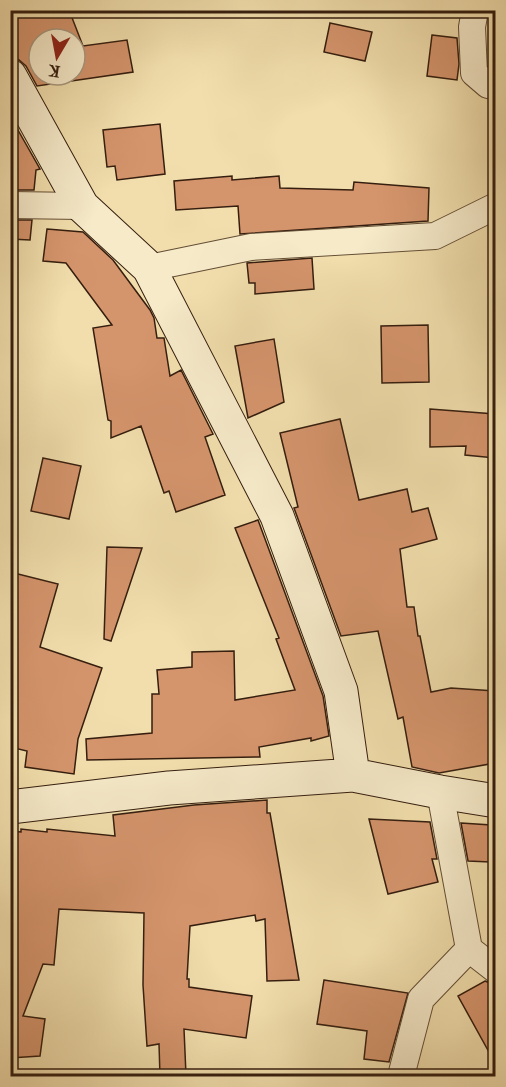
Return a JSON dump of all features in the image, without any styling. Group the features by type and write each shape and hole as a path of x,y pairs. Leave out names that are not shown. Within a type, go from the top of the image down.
{"street":[{"path":"475,10 472,27 474,73 488,86 495,87"},
{"path":"10,76 82,206 149,268 277,516 341,691 353,775"},
{"path":"10,205 82,206"},
{"path":"149,268 251,247 435,236 495,206"},
{"path":"10,807 169,788 353,775 495,801"},
{"path":"440,792 469,949 495,970"},
{"path":"401,1077 421,999 469,949"}],"building":[{"path":"10,10 69,10 76,27 27,27 27,68 19,60 10,57"},
{"path":"330,23 372,32 365,61 324,52"},
{"path":"432,35 457,38 459,64 457,80 427,76"},
{"path":"127,40 133,72 87,79 87,45"},
{"path":"10,116 40,169 36,170 34,190 10,190"},
{"path":"160,124 165,174 117,180 115,166 107,167 103,130"},
{"path":"232,176 232,180 279,176 280,188 353,190 354,182 429,188 428,221 240,234 238,206 176,210 174,181"},
{"path":"10,220 32,220 30,240 10,239"},
{"path":"47,229 83,232 113,260 150,310 154,318 157,338 164,338 170,376 181,370 213,434 205,437 225,495 176,512 169,491 164,493 141,426 111,438 111,421 108,420 93,328 112,325 66,263 43,261"},
{"path":"312,258 314,289 255,294 255,283 249,283 247,263"},
{"path":"428,325 429,382 382,383 381,326"},
{"path":"274,339 284,402 248,418 235,346"},
{"path":"430,409 495,414 495,458 465,455 466,446 430,447"},
{"path":"340,419 359,500 407,489 412,512 428,508 437,539 400,549 407,607 414,607 431,692 451,688 495,691 495,763 439,773 412,767 403,717 398,719 378,631 341,636 294,508 298,507 280,433"},
{"path":"43,458 81,466 69,519 31,511"},
{"path":"258,520 323,696 329,736 311,741 311,738 259,747 260,757 87,760 86,739 152,733 152,694 159,694 157,670 192,667 192,652 234,651 235,700 295,690 276,639 279,638 235,528"},
{"path":"107,547 142,548 111,641 104,639"},
{"path":"10,572 58,584 40,647 102,668 78,739 74,774 25,767 27,751 10,747"},
{"path":"267,800 267,813 270,813 299,980 267,981 265,919 256,921 255,915 190,926 187,979 189,979 189,987 252,996 246,1038 184,1029 186,1075 160,1076 159,1044 147,1046 143,985 144,913 59,909 54,965 43,964 23,1016 45,1019 40,1056 10,1058 10,831 21,832 21,829 47,832 47,829 115,836 113,815 194,805"},
{"path":"369,819 430,822 437,859 432,859 438,882 388,894"},
{"path":"461,823 491,825 490,862 468,861"},
{"path":"324,980 408,993 389,1062 364,1059 367,1031 317,1024"},
{"path":"485,981 495,985 495,1063 458,996"}]}
